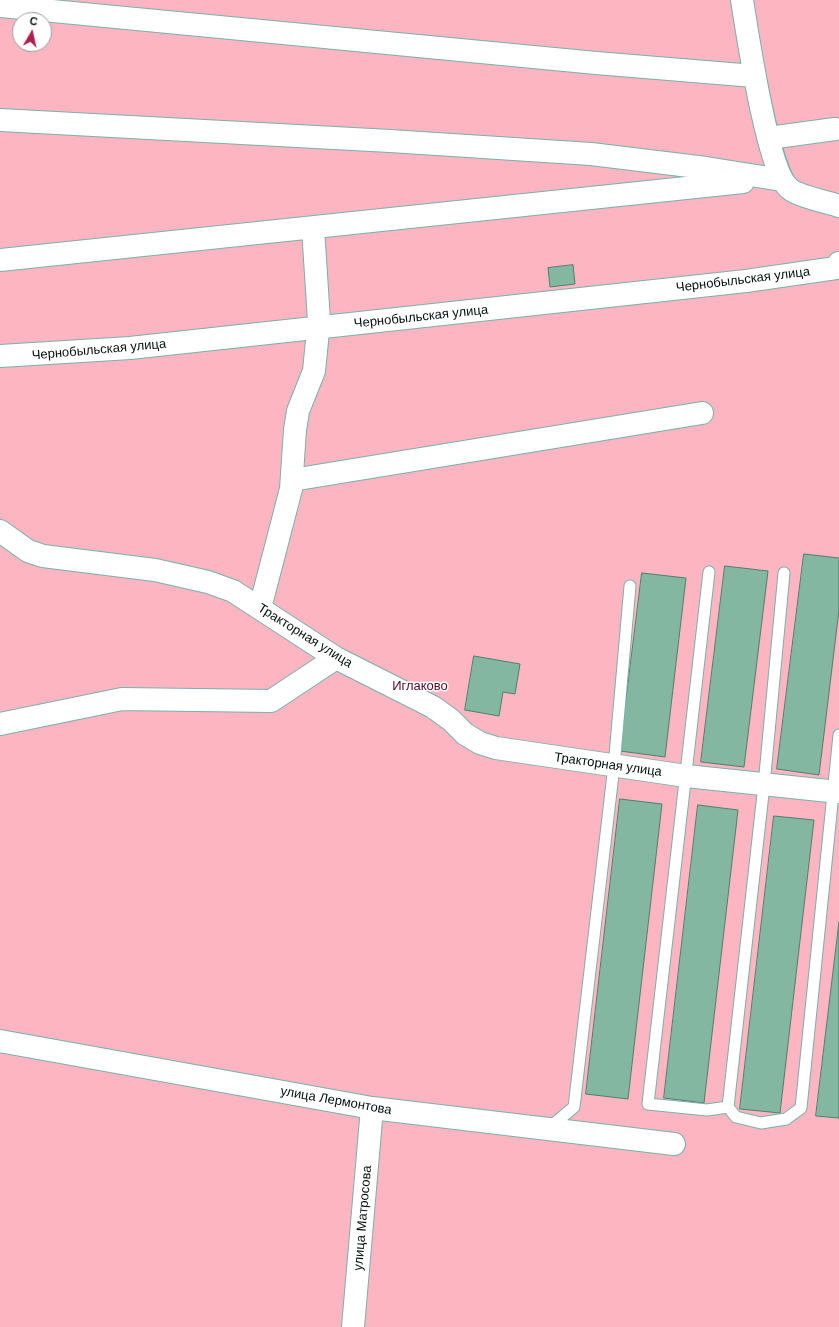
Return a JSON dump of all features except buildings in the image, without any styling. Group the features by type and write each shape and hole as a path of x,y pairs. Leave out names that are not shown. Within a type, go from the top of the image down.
{"street":[{"path":"742,0 754,76 769,138 775,180"},
{"path":"0,6 589,62 754,76"},
{"path":"0,120 390,141 591,154 706,168 775,180 790,189 839,206"},
{"path":"769,138 835,129"},
{"path":"0,260 775,180"},
{"path":"260,608 292,480 295,430 298,412 314,370 318,329 313,228"},
{"name":"Чернобыльская улица","path":"0,356 130,348 318,329 746,281 836,268 839,263"},
{"path":"292,480 702,413"},
{"name":"Тракторная улица","path":"0,531 28,551 43,556 179,575 233,591 336,658 432,707 451,720 465,734 480,743 496,748 686,776 836,792"},
{"path":"0,724 122,699 271,701 336,658"},
{"name":"улица Лермонтова","path":"0,1041 372,1108 674,1144"},
{"name":"улица Матросова","path":"353,1327 372,1108"}],"lane":[{"path":"709,572 648,1104 707,1110 728,1107"},
{"path":"784,573 764,785 728,1107 736,1117 761,1123 786,1119 801,1108 836,792 839,735"},
{"path":"549,1129 574,1107 614,766 630,586"}],"green space":[{"name":"Иглаково","path":"0,0 839,0 839,1327 0,1327"}]}
